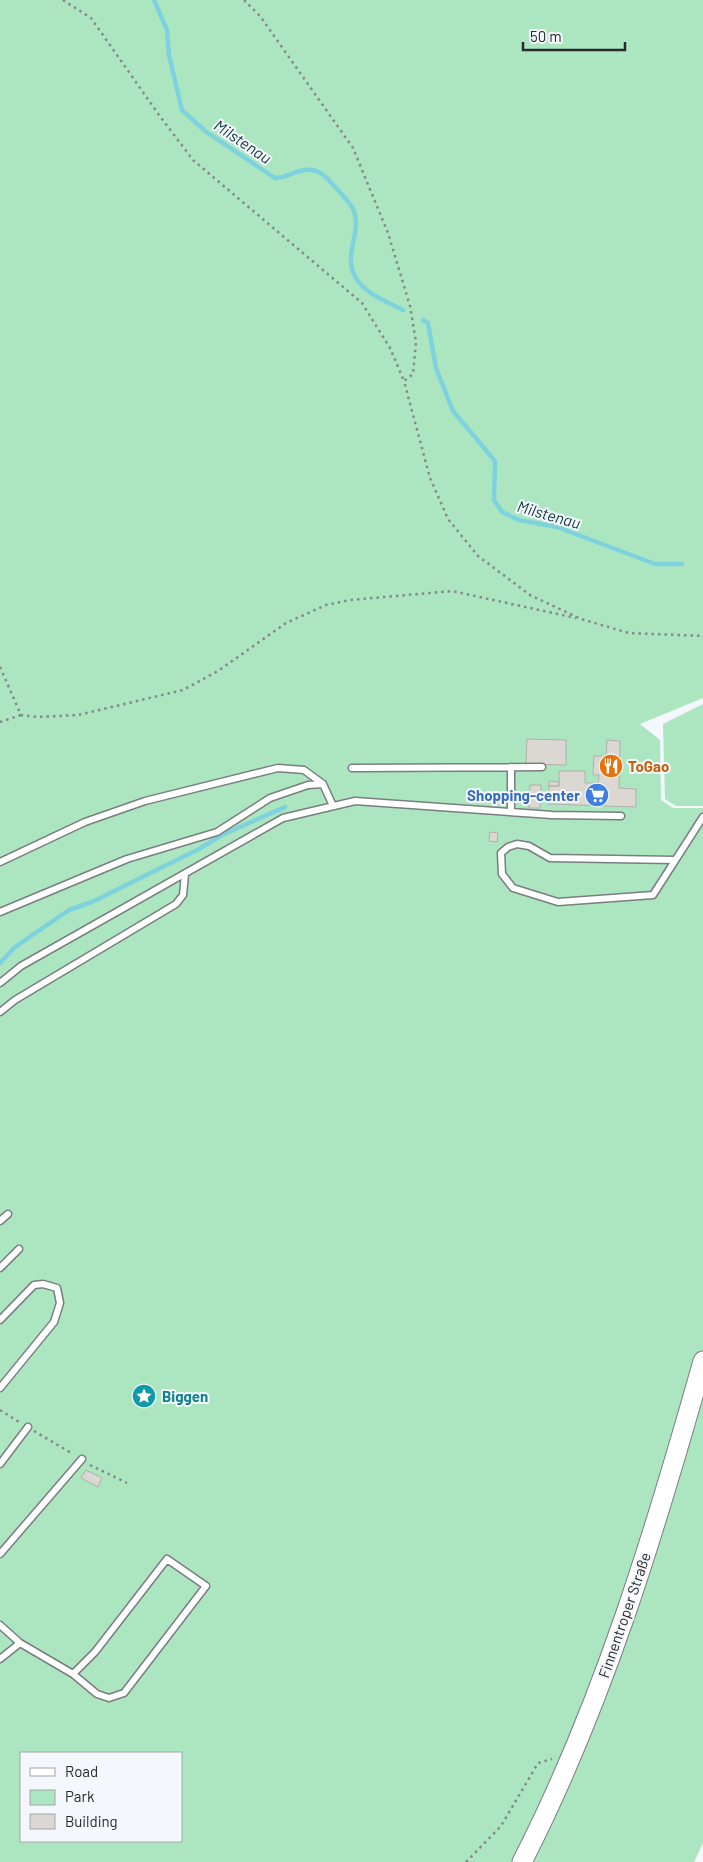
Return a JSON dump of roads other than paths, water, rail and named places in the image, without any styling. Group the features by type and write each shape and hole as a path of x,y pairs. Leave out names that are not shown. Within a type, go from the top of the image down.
{"main road":[{"name":"Finnentroper Straße","path":"522,1862 569,1762 640,1571 703,1360"}],"lane":[{"path":"511,767 511,812"},
{"path":"352,768 542,767"},
{"path":"0,862 85,822 145,801 278,768 304,770 323,784 333,806"},
{"path":"1,909 118,862 217,832 270,798 308,785 323,784"},
{"path":"0,982 21,966 283,818 355,801 511,812 621,816"},
{"path":"675,860 550,858 529,846 517,844 508,847 501,853 500,860 502,874 512,888 558,902 653,895 703,817"},
{"path":"0,1012 15,1000 176,904 183,895 185,874"},
{"path":"0,1221 8,1214"},
{"path":"0,1268 19,1249"},
{"path":"0,1320 34,1285 43,1284 57,1288 60,1303 54,1322 0,1388"},
{"path":"0,1464 28,1427"},
{"path":"0,1554 82,1459"},
{"path":"0,1625 20,1642 73,1674 97,1694 110,1698 124,1693 206,1586 166,1559 95,1652 73,1674"},
{"path":"0,1658 20,1642"}],"waterway":[{"name":"Milstenau","path":"154,0 167,30 169,55 182,110 205,131 275,178 306,170 318,172 330,181 354,211 356,228 351,261 352,270 356,278 365,289 403,310"},
{"name":"Milstenau","path":"423,320 428,323 436,368 453,411 495,461 494,500 502,512 519,520 557,527 655,564 682,564"},
{"path":"0,963 15,947 69,910 92,902 199,849 222,835 285,807"}],"place":[{"name":"ToGao","path":"611,766"},
{"name":"Shopping-center","path":"597,795"},
{"name":"Biggen","path":"144,1396"}]}
